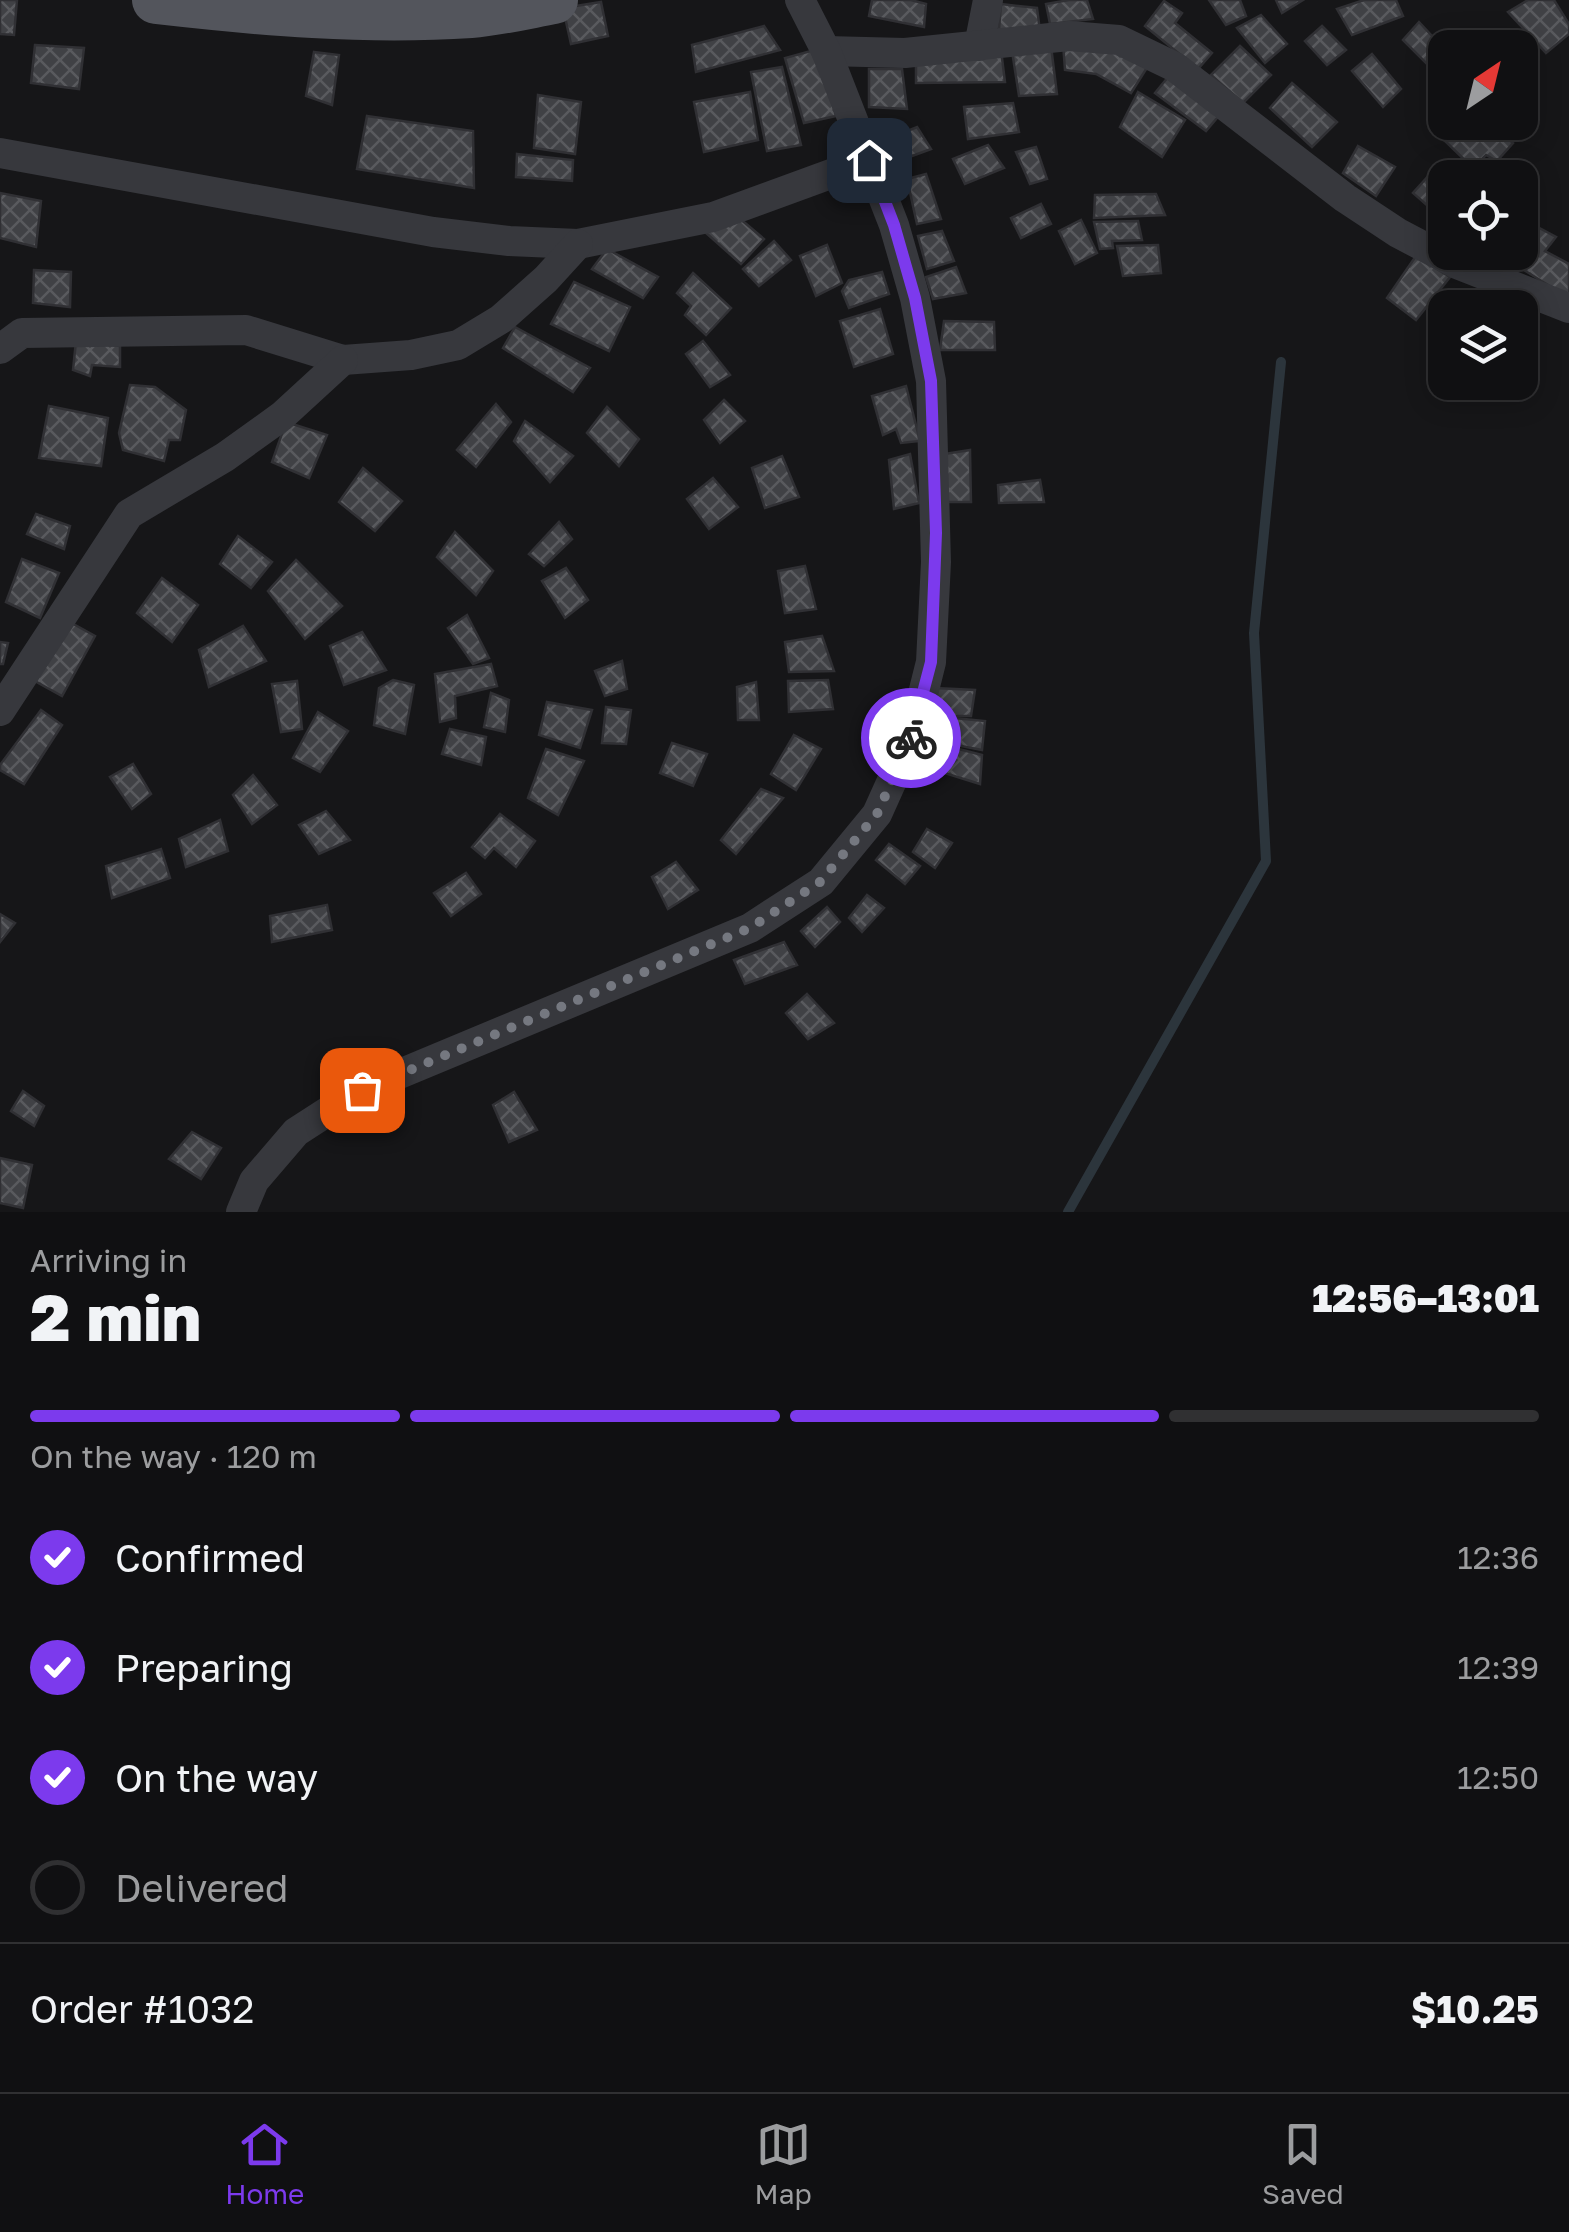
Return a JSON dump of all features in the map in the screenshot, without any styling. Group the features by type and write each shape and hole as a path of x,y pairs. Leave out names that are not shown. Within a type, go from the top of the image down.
{"main road":[{"path":"156,0 260,12 374,18 475,13 554,0"}],"street":[{"path":"241,1212 254,1181 296,1132 362,1090 750,928 820,882 877,814 914,734 931,662 936,562 931,381 915,298 894,225 826,51 800,0"},
{"path":"978,46 988,0"},
{"path":"826,51 905,53 1069,36 1119,40 1175,67 1345,198 1398,233 1457,264 1569,308"},
{"path":"0,153 434,232 578,244 713,216 869,160"},
{"path":"0,349 22,332 246,330 344,360 411,355 458,345 501,319 546,280 578,244"},
{"path":"0,711 129,514 239,447 282,416 344,360"}],"building":[{"path":"0,0 17,0 14,35 0,34"},
{"path":"872,0 926,4 924,27 869,16"},
{"path":"1087,0 1093,19 1050,24 1046,4"},
{"path":"1209,0 1240,0 1246,16 1226,25"},
{"path":"1276,0 1303,0 1282,13"},
{"path":"1364,0 1396,0 1403,16 1352,35 1337,9"},
{"path":"1528,0 1554,0 1569,24 1569,34 1546,53 1538,44 1538,30 1525,30 1508,12"},
{"path":"1164,1 1182,13 1175,23 1212,53 1198,69 1145,26"},
{"path":"601,2 608,36 571,44 563,8"},
{"path":"1001,4 1037,8 1040,31 999,29"},
{"path":"1261,15 1287,44 1265,63 1237,28"},
{"path":"1419,22 1428,32 1428,65 1403,40"},
{"path":"764,26 780,50 696,72 692,45"},
{"path":"1322,26 1346,50 1327,65 1305,41"},
{"path":"1063,43 1116,46 1150,63 1131,93 1096,74 1065,70"},
{"path":"35,45 84,48 79,89 31,83"},
{"path":"1051,46 1057,94 1019,96 1012,51"},
{"path":"1240,46 1271,75 1243,103 1211,75"},
{"path":"818,49 836,116 804,123 785,58"},
{"path":"1001,50 1005,82 916,83 916,57"},
{"path":"314,52 339,55 332,105 306,96"},
{"path":"1372,54 1401,89 1383,107 1352,71"},
{"path":"782,67 801,145 767,151 751,72"},
{"path":"869,69 902,69 907,109 869,107"},
{"path":"1169,76 1222,112 1206,131 1155,93"},
{"path":"1292,83 1337,122 1312,147 1270,108"},
{"path":"750,92 758,140 704,152 694,102"},
{"path":"1138,92 1185,120 1162,157 1120,127"},
{"path":"538,95 581,102 575,154 534,148"},
{"path":"1013,103 1019,132 968,139 964,107"},
{"path":"367,116 473,131 474,188 357,169"},
{"path":"917,127 931,149 896,162 885,140"},
{"path":"1445,141 1513,143 1498,160 1486,155 1481,160 1465,160"},
{"path":"988,145 1004,168 965,184 953,159"},
{"path":"1358,146 1395,167 1376,196 1343,173"},
{"path":"1036,147 1047,179 1030,184 1016,152"},
{"path":"517,154 573,160 572,181 516,177"},
{"path":"926,174 941,219 917,224 907,179"},
{"path":"1428,176 1428,206 1413,193"},
{"path":"0,193 41,201 36,247 0,238"},
{"path":"1156,194 1165,215 1094,218 1095,195"},
{"path":"1041,204 1051,224 1021,238 1011,218"},
{"path":"738,217 764,239 741,264 705,232"},
{"path":"1081,220 1097,253 1075,264 1059,231"},
{"path":"1138,221 1142,240 1112,241 1113,248 1100,249 1094,222"},
{"path":"1538,227 1556,237 1545,251 1569,264 1569,298 1524,270 1538,270"},
{"path":"942,231 954,261 927,269 918,236"},
{"path":"774,241 791,260 759,286 743,269"},
{"path":"827,245 842,283 816,296 800,256"},
{"path":"1158,245 1161,273 1123,276 1117,246"},
{"path":"607,249 658,277 643,298 592,269"},
{"path":"1416,256 1428,263 1428,270 1439,270 1450,277 1440,290 1428,290 1428,305 1416,320 1387,298"},
{"path":"956,267 966,293 933,299 926,277"},
{"path":"34,270 71,272 70,307 33,303"},
{"path":"882,272 889,294 849,308 842,291 849,280"},
{"path":"693,273 731,308 706,335 685,315 691,306 677,293"},
{"path":"574,282 630,307 609,351 551,324"},
{"path":"880,309 893,354 854,367 840,321"},
{"path":"944,321 994,322 995,350 940,350"},
{"path":"515,327 590,368 573,392 503,348"},
{"path":"76,341 120,346 120,367 92,365 90,376 73,370"},
{"path":"703,341 730,375 710,387 686,354"},
{"path":"130,385 155,387 186,410 180,440 169,440 164,461 123,450 119,433"},
{"path":"906,386 920,441 901,443 896,429 883,435 872,396"},
{"path":"724,400 745,421 720,443 704,420"},
{"path":"496,404 511,422 476,467 457,450"},
{"path":"49,406 108,418 101,466 39,458"},
{"path":"607,407 639,439 619,466 587,433"},
{"path":"525,421 573,456 550,482 514,441"},
{"path":"286,422 327,435 309,478 272,462"},
{"path":"970,450 971,502 948,502 944,454"},
{"path":"910,454 919,503 894,509 889,460"},
{"path":"782,456 799,497 765,508 752,468"},
{"path":"363,468 402,501 375,531 339,502"},
{"path":"713,478 738,507 709,529 687,499"},
{"path":"1040,480 1044,502 999,503 998,485"},
{"path":"36,514 70,526 64,549 27,534"},
{"path":"559,522 572,539 544,566 529,554"},
{"path":"455,532 493,571 476,595 437,557"},
{"path":"238,536 272,562 251,588 220,564"},
{"path":"22,559 59,573 40,618 6,602"},
{"path":"296,560 342,606 305,639 268,591"},
{"path":"805,566 816,609 785,613 778,571"},
{"path":"566,568 588,600 565,618 542,581"},
{"path":"162,578 198,605 172,642 137,613"},
{"path":"467,615 489,658 473,664 448,628"},
{"path":"68,621 95,636 62,696 33,680"},
{"path":"243,626 266,661 209,687 199,650"},
{"path":"362,632 386,670 344,685 330,646"},
{"path":"822,636 834,671 789,672 785,642"},
{"path":"0,642 8,643 3,664 0,664"},
{"path":"622,661 627,689 605,696 595,671"},
{"path":"491,664 497,686 455,696 456,718 440,722 435,674"},
{"path":"393,680 414,685 405,734 374,725 379,688"},
{"path":"828,680 833,709 789,712 788,681"},
{"path":"297,681 302,729 281,732 272,684"},
{"path":"756,682 759,720 738,720 737,687"},
{"path":"935,688 975,690 971,716 934,716"},
{"path":"491,693 509,700 505,732 484,727"},
{"path":"547,702 592,710 580,748 539,735"},
{"path":"606,707 631,710 626,744 602,743"},
{"path":"41,710 62,725 24,784 0,770 0,765"},
{"path":"318,712 348,731 320,772 293,758"},
{"path":"944,717 985,721 982,750 940,742"},
{"path":"450,729 486,737 481,765 442,754"},
{"path":"794,735 821,749 796,790 771,774"},
{"path":"672,743 707,754 693,786 660,773"},
{"path":"947,746 982,755 980,784 941,772"},
{"path":"546,749 584,761 558,815 528,798"},
{"path":"133,764 151,794 132,809 110,777"},
{"path":"253,775 277,805 252,824 233,795"},
{"path":"761,789 783,798 736,854 721,840"},
{"path":"326,811 350,840 319,854 299,825"},
{"path":"500,814 535,841 516,867 494,848 485,858 472,847"},
{"path":"220,820 228,851 186,867 179,839"},
{"path":"927,829 952,843 935,868 913,852"},
{"path":"889,844 920,866 905,884 876,860"},
{"path":"161,849 170,878 112,898 106,866"},
{"path":"676,862 698,890 668,909 652,877"},
{"path":"466,873 481,894 451,916 434,893"},
{"path":"867,895 884,908 862,932 849,918"},
{"path":"327,905 332,930 272,942 270,916"},
{"path":"827,907 840,922 815,947 801,931"},
{"path":"0,914 15,923 0,942"},
{"path":"784,942 797,965 745,984 734,960"},
{"path":"807,994 834,1023 808,1039 786,1013"},
{"path":"23,1091 44,1106 34,1126 11,1111"},
{"path":"514,1092 537,1130 509,1142 493,1105"},
{"path":"192,1132 221,1148 201,1179 169,1159"},
{"path":"0,1158 32,1165 23,1208 0,1203"}],"waterway":[{"path":"1068,1212 1266,861 1254,633 1281,362"}],"way so far":[{"path":"362,1090 750,928 820,882 877,814 911,738"}],"route":[{"path":"869,160 894,225 915,298 931,381 936,562 931,662 911,738"}]}
